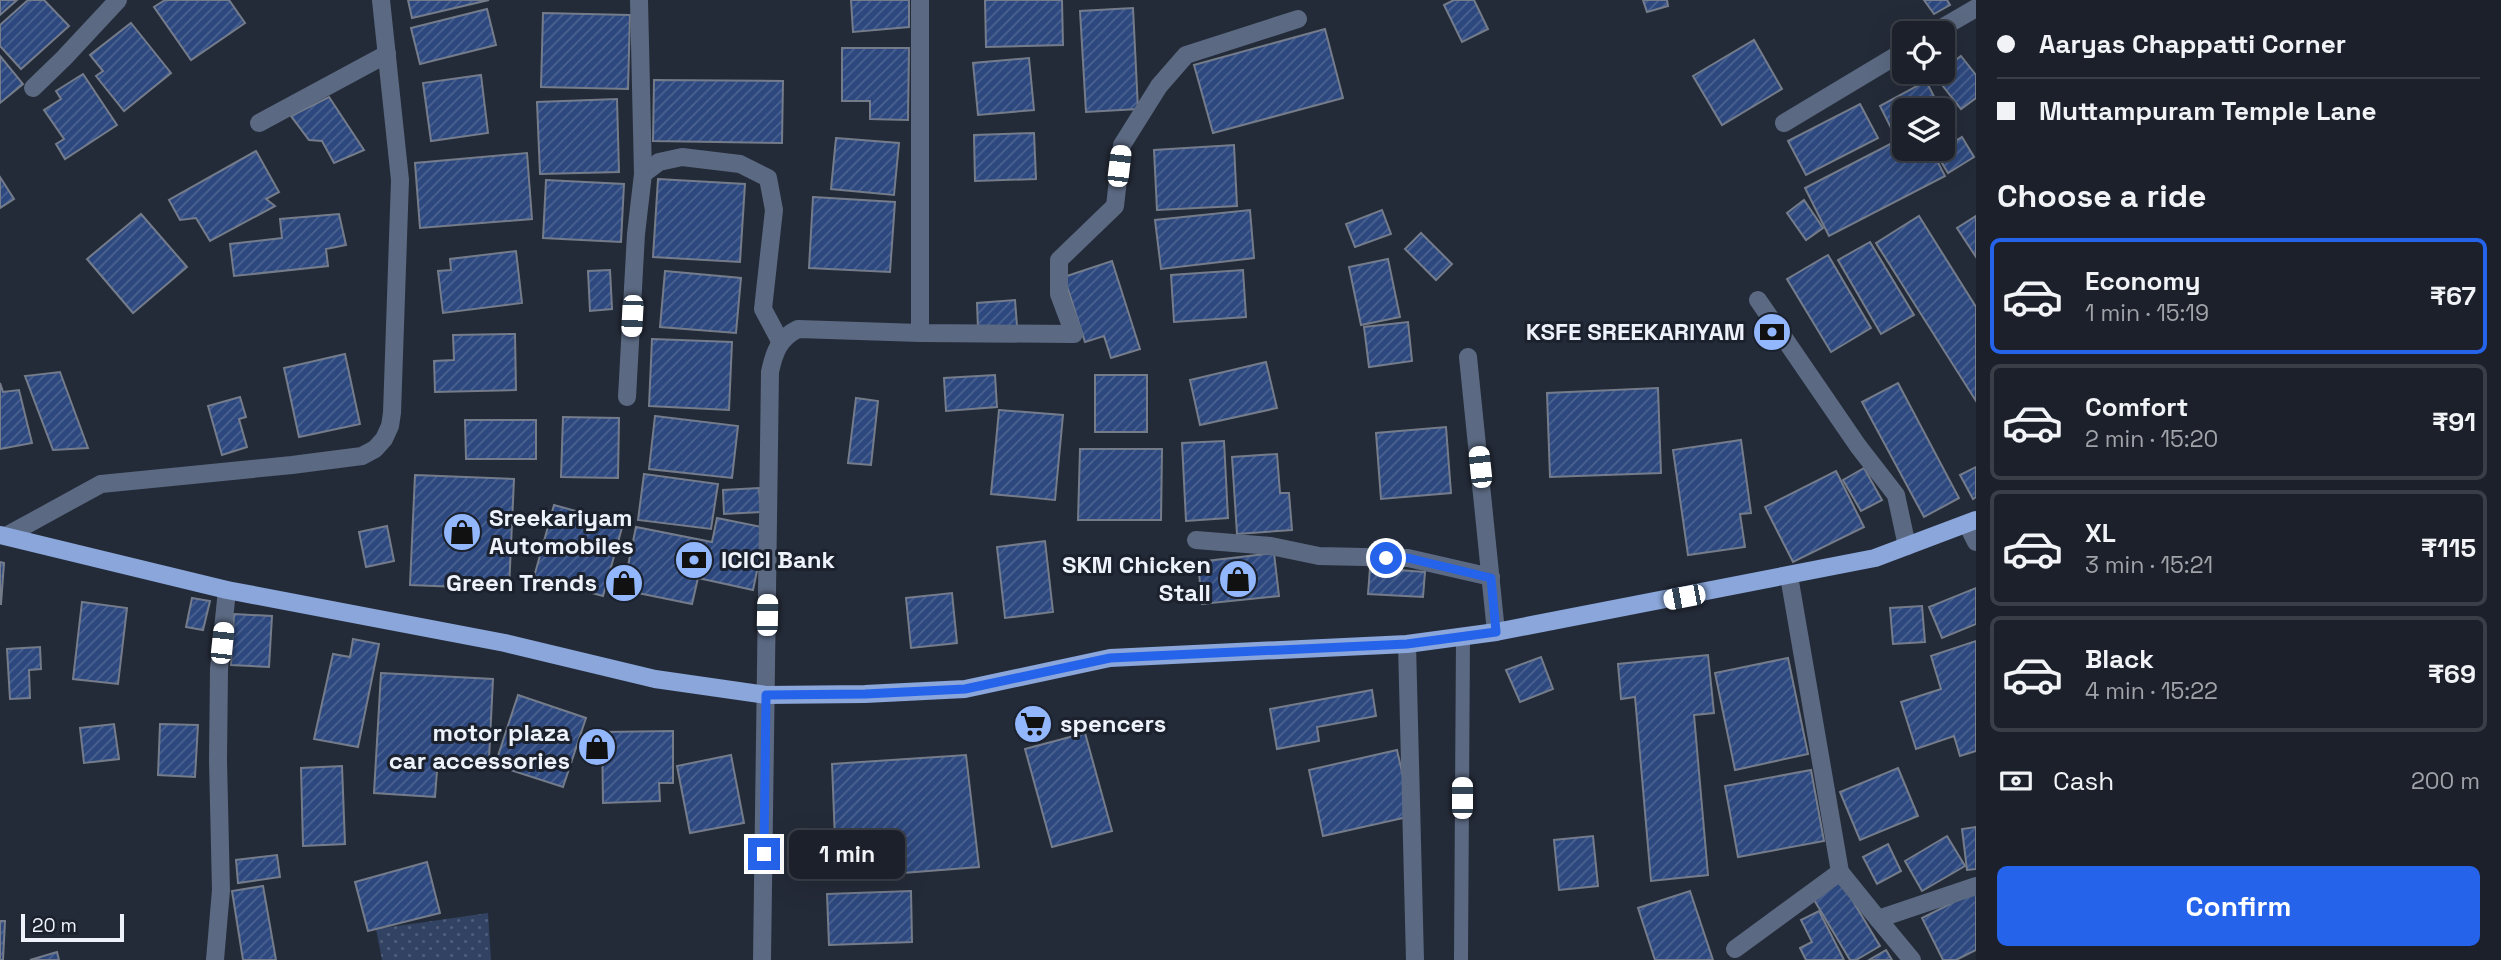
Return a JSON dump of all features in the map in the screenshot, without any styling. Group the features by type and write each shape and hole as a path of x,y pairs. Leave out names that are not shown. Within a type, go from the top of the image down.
{"main road":[{"path":"3,536 227,590 505,643 655,679 766,695 965,689 1110,658 1407,644 1463,637 1875,558 1972,522"}],"street":[{"path":"33,88 65,58 118,0"},
{"path":"3,536 101,484 362,456 375,449 384,439 393,413 400,180 381,0"},
{"path":"627,397 636,234 643,174 639,0"},
{"path":"920,0 920,333"},
{"path":"1954,21 1976,8"},
{"path":"762,960 770,372 780,341 797,328 920,333 1074,334 1059,294 1059,260 1115,206 1122,145 1159,86 1186,55 1298,19"},
{"path":"259,123 387,54"},
{"path":"1784,123 1892,58"},
{"path":"643,174 659,162 682,157 740,164 768,178 774,210 763,309 780,341"},
{"path":"1758,300 1858,446 1896,495 1908,546"},
{"path":"1468,357 1496,632"},
{"path":"1972,522 1976,542"},
{"path":"1196,540 1271,546 1318,556 1408,558 1491,578"},
{"path":"1789,576 1840,872 1912,960"},
{"path":"215,960 221,890 219,669 227,590"},
{"path":"1407,644 1415,960"},
{"path":"1735,949 1840,872"},
{"path":"1878,919 1976,886"}],"lane":[{"path":"1461,960 1463,637"}],"shaded area":[{"path":"488,913 491,960 382,960 376,929"}],"building":[{"path":"0,0 17,0 0,15"},
{"path":"28,0 44,0 69,26 21,69 0,46 0,25"},
{"path":"165,0 229,0 245,23 191,60 154,7"},
{"path":"408,0 489,0 412,18"},
{"path":"851,0 909,0 909,27 853,32"},
{"path":"985,0 1062,0 1063,45 986,47"},
{"path":"1454,0 1474,0 1488,29 1462,42 1444,5"},
{"path":"1643,0 1667,0 1668,6 1647,12"},
{"path":"1924,0 1947,0 1950,5 1934,14"},
{"path":"1133,8 1138,109 1086,112 1080,11"},
{"path":"487,9 496,45 420,64 411,28"},
{"path":"543,13 630,15 628,89 541,87"},
{"path":"131,23 171,73 124,111 96,76 103,71 90,55"},
{"path":"1325,29 1343,98 1213,133 1194,65"},
{"path":"1754,40 1782,89 1722,125 1693,76"},
{"path":"842,48 909,48 908,120 870,119 870,101 842,101"},
{"path":"0,56 23,84 0,103"},
{"path":"1961,56 1976,75 1976,98 1961,109 1941,84 1955,84 1955,61"},
{"path":"1029,58 1034,110 978,115 973,63"},
{"path":"83,74 117,125 65,159 56,144 64,139 44,110 61,99 56,91"},
{"path":"481,75 488,133 431,141 423,83"},
{"path":"654,80 783,81 782,143 653,141"},
{"path":"1920,84 1928,84 1935,98 1895,98"},
{"path":"329,97 364,150 334,163 322,141 309,140 291,116"},
{"path":"617,99 619,172 540,174 537,102"},
{"path":"1892,99 1892,130 1880,106"},
{"path":"1860,104 1878,138 1806,175 1788,141"},
{"path":"1034,133 1036,179 975,181 974,135"},
{"path":"1962,137 1974,157 1948,173 1941,161 1955,161 1955,141"},
{"path":"836,138 899,143 894,195 831,189"},
{"path":"1892,143 1892,161 1937,161 1945,176 1829,236 1805,188"},
{"path":"1234,145 1237,206 1157,210 1154,150"},
{"path":"256,151 279,192 266,199 275,206 210,241 196,218 180,220 169,200"},
{"path":"527,153 532,219 420,228 415,163"},
{"path":"0,177 14,199 0,208"},
{"path":"658,179 745,184 740,262 653,257"},
{"path":"546,180 624,184 621,242 543,238"},
{"path":"813,197 895,202 890,272 809,268"},
{"path":"1804,200 1823,228 1806,240 1787,213"},
{"path":"1250,210 1254,258 1161,269 1155,220"},
{"path":"1382,210 1391,234 1355,247 1346,224"},
{"path":"141,214 187,267 133,313 87,259"},
{"path":"339,214 346,245 326,249 328,266 234,276 230,244 282,238 280,219"},
{"path":"1919,216 1976,307 1976,401 1876,243"},
{"path":"1976,216 1976,257 1957,228"},
{"path":"1421,233 1452,264 1436,280 1405,249"},
{"path":"1870,242 1914,315 1881,334 1838,260"},
{"path":"516,251 522,303 443,313 438,271 451,270 450,259"},
{"path":"1828,255 1871,328 1831,352 1787,279"},
{"path":"1388,259 1400,317 1361,325 1349,267"},
{"path":"1112,261 1140,349 1111,358 1104,336 1085,342 1064,277"},
{"path":"610,270 612,309 590,311 588,271"},
{"path":"1243,270 1246,317 1174,322 1171,275"},
{"path":"665,271 741,278 736,333 660,327"},
{"path":"1015,300 1017,326 978,329 977,303"},
{"path":"1408,322 1412,361 1369,367 1364,327"},
{"path":"515,334 516,390 435,392 434,361 454,360 453,335"},
{"path":"652,339 732,342 729,410 649,406"},
{"path":"345,354 360,424 299,437 284,368"},
{"path":"1266,362 1277,408 1200,425 1190,380"},
{"path":"60,372 88,448 53,450 25,376"},
{"path":"995,375 997,407 946,411 944,378"},
{"path":"1095,375 1147,375 1147,432 1095,432"},
{"path":"0,383 3,392 19,390 32,443 0,449"},
{"path":"1898,383 1959,498 1924,517 1862,402"},
{"path":"1658,388 1661,473 1550,477 1547,393"},
{"path":"240,397 246,417 239,419 247,447 222,455 208,406"},
{"path":"856,398 878,401 871,465 848,463"},
{"path":"999,410 1063,415 1055,500 991,494"},
{"path":"655,416 738,426 732,478 649,469"},
{"path":"563,417 619,418 618,478 561,477"},
{"path":"465,420 536,420 536,459 466,459"},
{"path":"1446,427 1451,493 1381,499 1376,433"},
{"path":"1741,440 1751,513 1740,514 1745,547 1688,555 1673,450"},
{"path":"1224,441 1228,518 1186,521 1182,443"},
{"path":"1080,449 1162,449 1161,520 1078,520"},
{"path":"1277,454 1280,493 1289,493 1292,530 1237,534 1232,457"},
{"path":"1976,467 1976,497 1973,499 1960,475"},
{"path":"1864,468 1882,500 1861,511 1843,480"},
{"path":"1836,471 1864,527 1793,562 1765,507"},
{"path":"644,474 718,484 711,529 638,520"},
{"name":"Sreekariyam Automobiles","path":"415,475 514,479 509,589 410,585"},
{"path":"759,488 761,512 724,514 723,490"},
{"path":"554,505 623,524 603,596 534,577"},
{"name":"ICICI Bank","path":"717,518 766,528 753,590 698,578 692,604 623,590 636,527 712,542"},
{"path":"387,526 394,561 366,567 359,532"},
{"path":"1045,541 1053,612 1005,618 997,547"},
{"name":"SKM Chicken Stall","path":"1274,553 1279,596 1202,604 1198,562"},
{"path":"0,562 4,563 1,604 0,604"},
{"path":"1370,568 1425,572 1423,597 1368,594"},
{"path":"1976,588 1976,624 1942,638 1929,607"},
{"path":"952,593 957,643 911,648 906,598"},
{"path":"192,598 210,601 203,630 186,627"},
{"path":"82,602 127,608 118,684 73,679"},
{"path":"1922,606 1925,642 1893,644 1890,608"},
{"path":"234,614 272,616 269,667 231,665"},
{"path":"353,639 379,644 358,747 314,739 333,654 350,657"},
{"path":"1976,641 1976,751 1960,756 1954,736 1916,749 1901,702 1941,689 1931,656"},
{"path":"40,647 41,669 29,670 30,698 10,699 7,649"},
{"path":"1708,655 1714,713 1694,715 1708,875 1651,881 1635,697 1621,699 1618,664"},
{"path":"1541,657 1553,689 1520,702 1506,670"},
{"path":"1788,658 1808,754 1735,770 1715,673"},
{"path":"381,673 493,679 489,759 438,757 435,797 374,793"},
{"path":"1372,690 1376,716 1317,727 1319,741 1277,749 1270,709"},
{"path":"518,695 586,718 563,787 495,765"},
{"path":"114,724 119,759 84,763 80,728"},
{"path":"160,724 198,725 195,777 158,775"},
{"path":"673,731 673,783 659,783 660,801 603,803 602,732"},
{"path":"1085,733 1112,831 1052,847 1025,749"},
{"path":"1397,750 1412,816 1323,836 1309,770"},
{"path":"731,755 744,823 690,833 677,766"},
{"path":"966,755 979,867 839,878 836,865 832,764"},
{"path":"342,766 345,844 303,846 301,768"},
{"path":"1898,768 1918,816 1860,840 1840,792"},
{"path":"1811,770 1824,841 1738,857 1725,786"},
{"path":"1976,827 1976,869 1967,870 1962,829"},
{"path":"1593,836 1598,886 1559,890 1554,840"},
{"path":"1947,836 1965,866 1922,891 1905,861"},
{"path":"1888,844 1901,871 1877,884 1863,857"},
{"path":"277,855 280,877 238,883 236,860"},
{"path":"427,862 440,913 368,931 355,882"},
{"path":"1843,880 1880,946 1856,960 1850,960 1813,898"},
{"path":"263,886 276,960 243,960 232,891"},
{"path":"911,891 912,942 829,945 827,894"},
{"path":"1690,891 1713,960 1655,960 1638,908"},
{"path":"1976,891 1976,950 1956,960 1943,960 1922,918"},
{"path":"1819,911 1844,960 1806,960 1800,948 1812,942 1801,920"},
{"path":"0,921 5,921 3,960 0,960"},
{"path":"1886,950 1892,960 1869,960"},
{"path":"57,952 59,960 30,960"}],"place":[{"name":"KSFE SREEKARIYAM","path":"1772,332"},
{"name":"Sreekariyam Automobiles","path":"462,532"},
{"name":"ICICI Bank","path":"694,560"},
{"name":"SKM Chicken Stall","path":"1238,579"},
{"name":"Green Trends","path":"624,583"},
{"name":"spencers","path":"1033,724"},
{"name":"motor plaza car accessories","path":"597,747"}],"route":[{"path":"764,854 766,695 965,689 1110,658 1407,644 1496,632 1491,578 1408,558 1386,558"}]}
